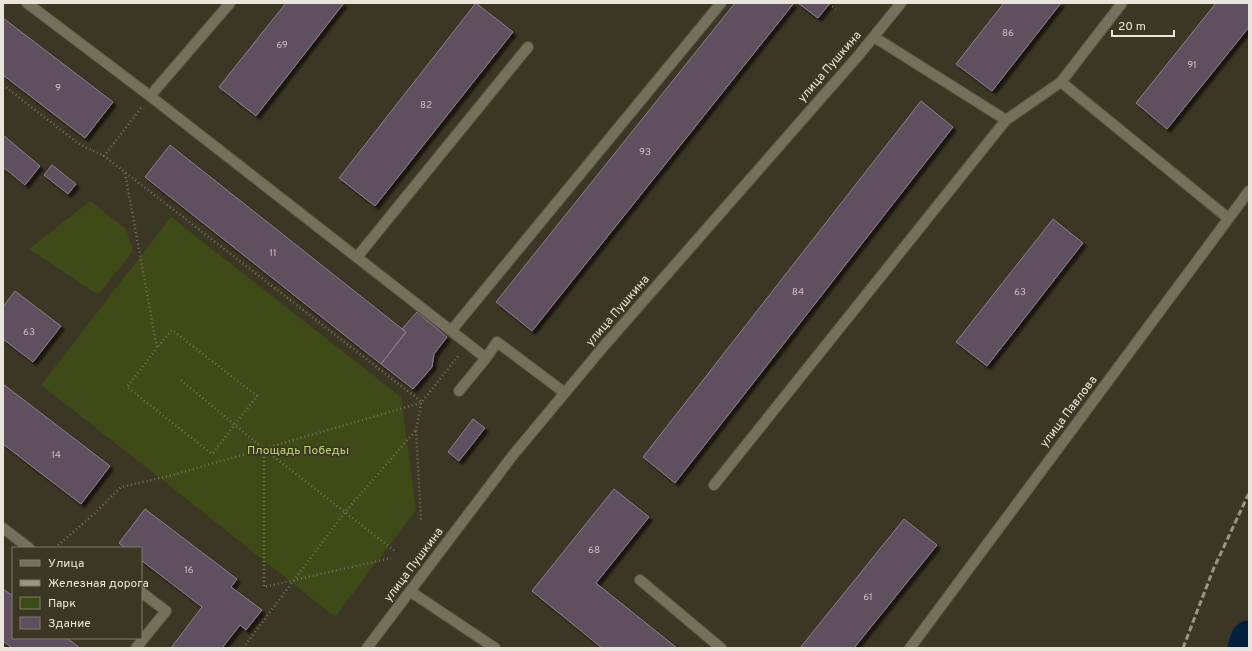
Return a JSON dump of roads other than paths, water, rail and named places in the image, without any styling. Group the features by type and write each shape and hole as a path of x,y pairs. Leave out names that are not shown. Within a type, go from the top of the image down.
{"street":[{"path":"27,3 150,96 486,358"},
{"path":"150,96 230,3"},
{"path":"451,331 721,3"},
{"name":"улица Пушкина","path":"367,648 411,592 424,571 513,455 609,340 902,3"},
{"path":"714,485 1006,120 1061,82 1122,3"},
{"path":"874,37 1006,120"},
{"path":"357,257 528,47"},
{"path":"1061,82 1228,218"},
{"name":"улица Павлова","path":"910,648 1249,191"},
{"path":"459,391 497,342 565,393"},
{"path":"3,528 28,547"},
{"path":"640,580 721,648"},
{"path":"411,592 495,648"},
{"path":"136,648 166,611 142,593"}],"waterway":[{"path":"1246,648 1249,639"}],"railway":[{"path":"1183,648 1213,570 1249,493"}],"park label":[{"name":"Площадь Победы","path":"298,451"}]}
